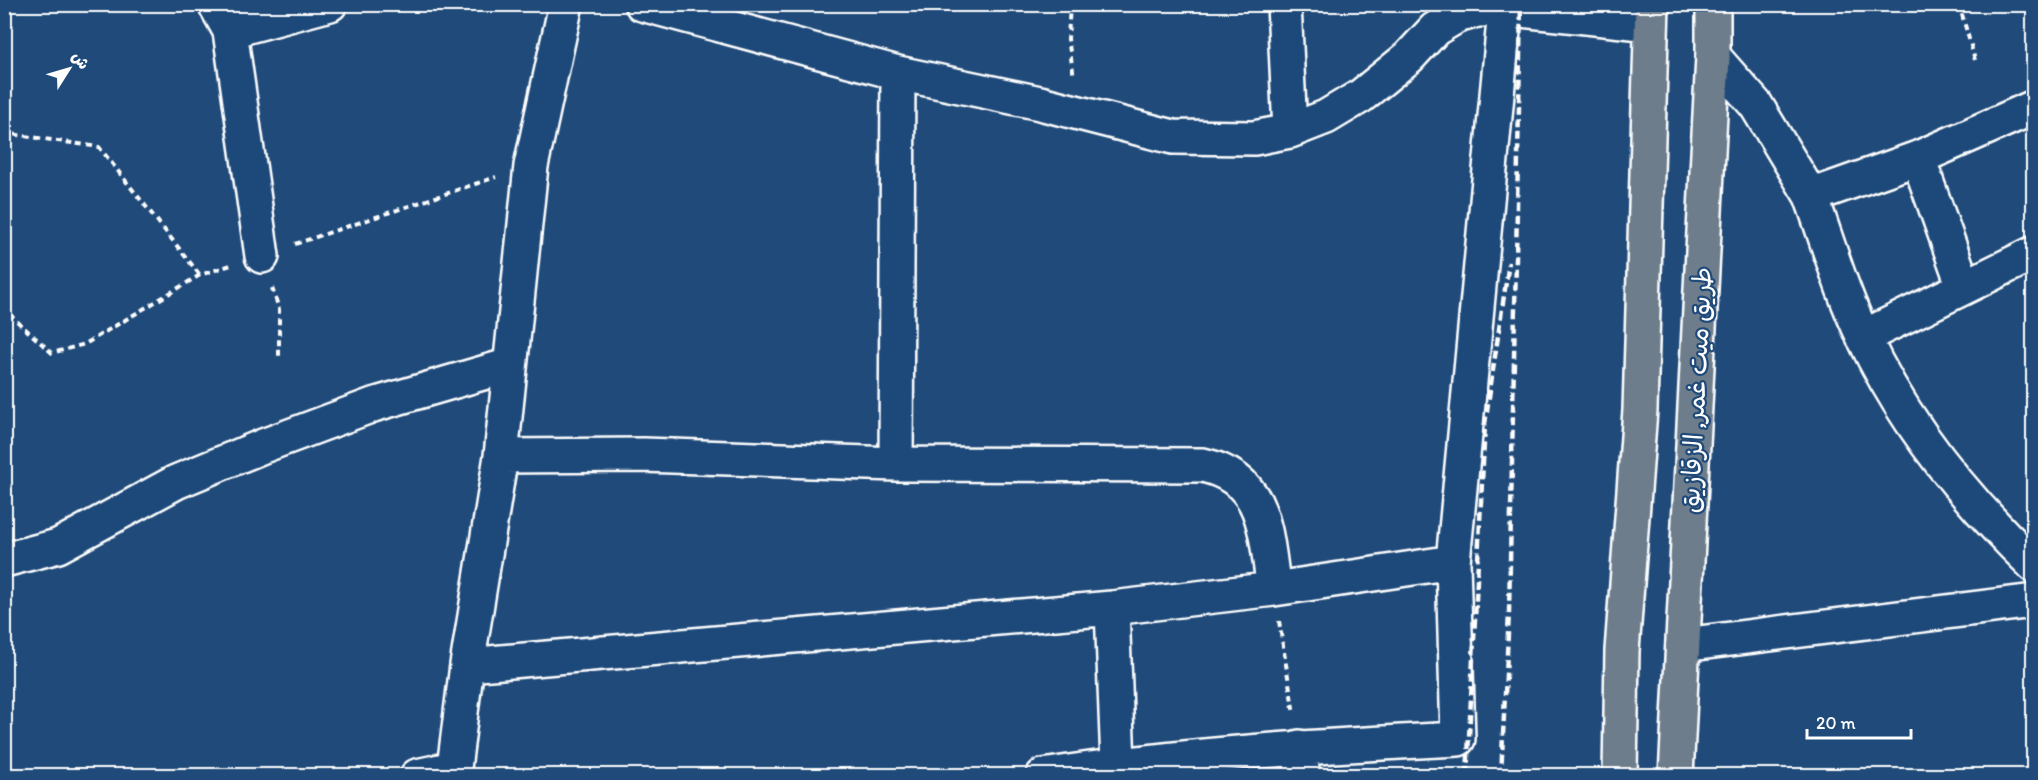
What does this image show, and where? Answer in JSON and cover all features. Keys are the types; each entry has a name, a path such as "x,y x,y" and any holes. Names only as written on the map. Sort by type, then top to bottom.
{"highway":[{"name":"طريق ميت غمر, الزقازيق","path":"1676,776 1713,56 1713,4"},
{"path":"1620,776 1622,651 1640,410 1652,14"}],"street":[{"path":"262,256 223,18 330,4"},
{"path":"417,776 453,772 467,665 501,456 531,166 566,4"},
{"path":"642,4 898,73 1081,113 1173,137 1254,138 1290,131 1326,117 1361,96 1409,57 1434,17 1457,16 1478,10 1652,14"},
{"path":"1284,4 1290,131"},
{"path":"1043,776 1118,764 1301,761 1458,739 1453,562 1505,10"},
{"path":"1713,56 1756,105 1811,196 1863,337 1900,406 1937,461 1985,519 2034,565"},
{"path":"896,464 898,73"},
{"path":"1811,196 1918,158 2034,107"},
{"path":"1918,158 1964,287"},
{"path":"1863,337 2034,253"},
{"path":"4,560 58,546 176,482 263,446 373,405 510,365"},
{"path":"501,456 644,455 896,464 1203,465 1225,470 1245,486 1261,511 1274,589"},
{"path":"467,665 1112,608 1274,589 1453,562"},
{"path":"1683,645 2034,601"},
{"path":"1112,608 1118,764"}],"path":[{"path":"1070,4 1068,39 1081,113"},
{"path":"1959,4 1975,60"},
{"path":"4,133 99,147 200,274 85,344 52,352 8,313 4,305"},
{"path":"279,358 279,309 262,256 427,198 531,166"},
{"path":"1274,589 1301,761"}],"railway":[{"path":"1501,776 1509,613 1521,4"},
{"path":"1467,776 1485,424 1509,262"}]}
